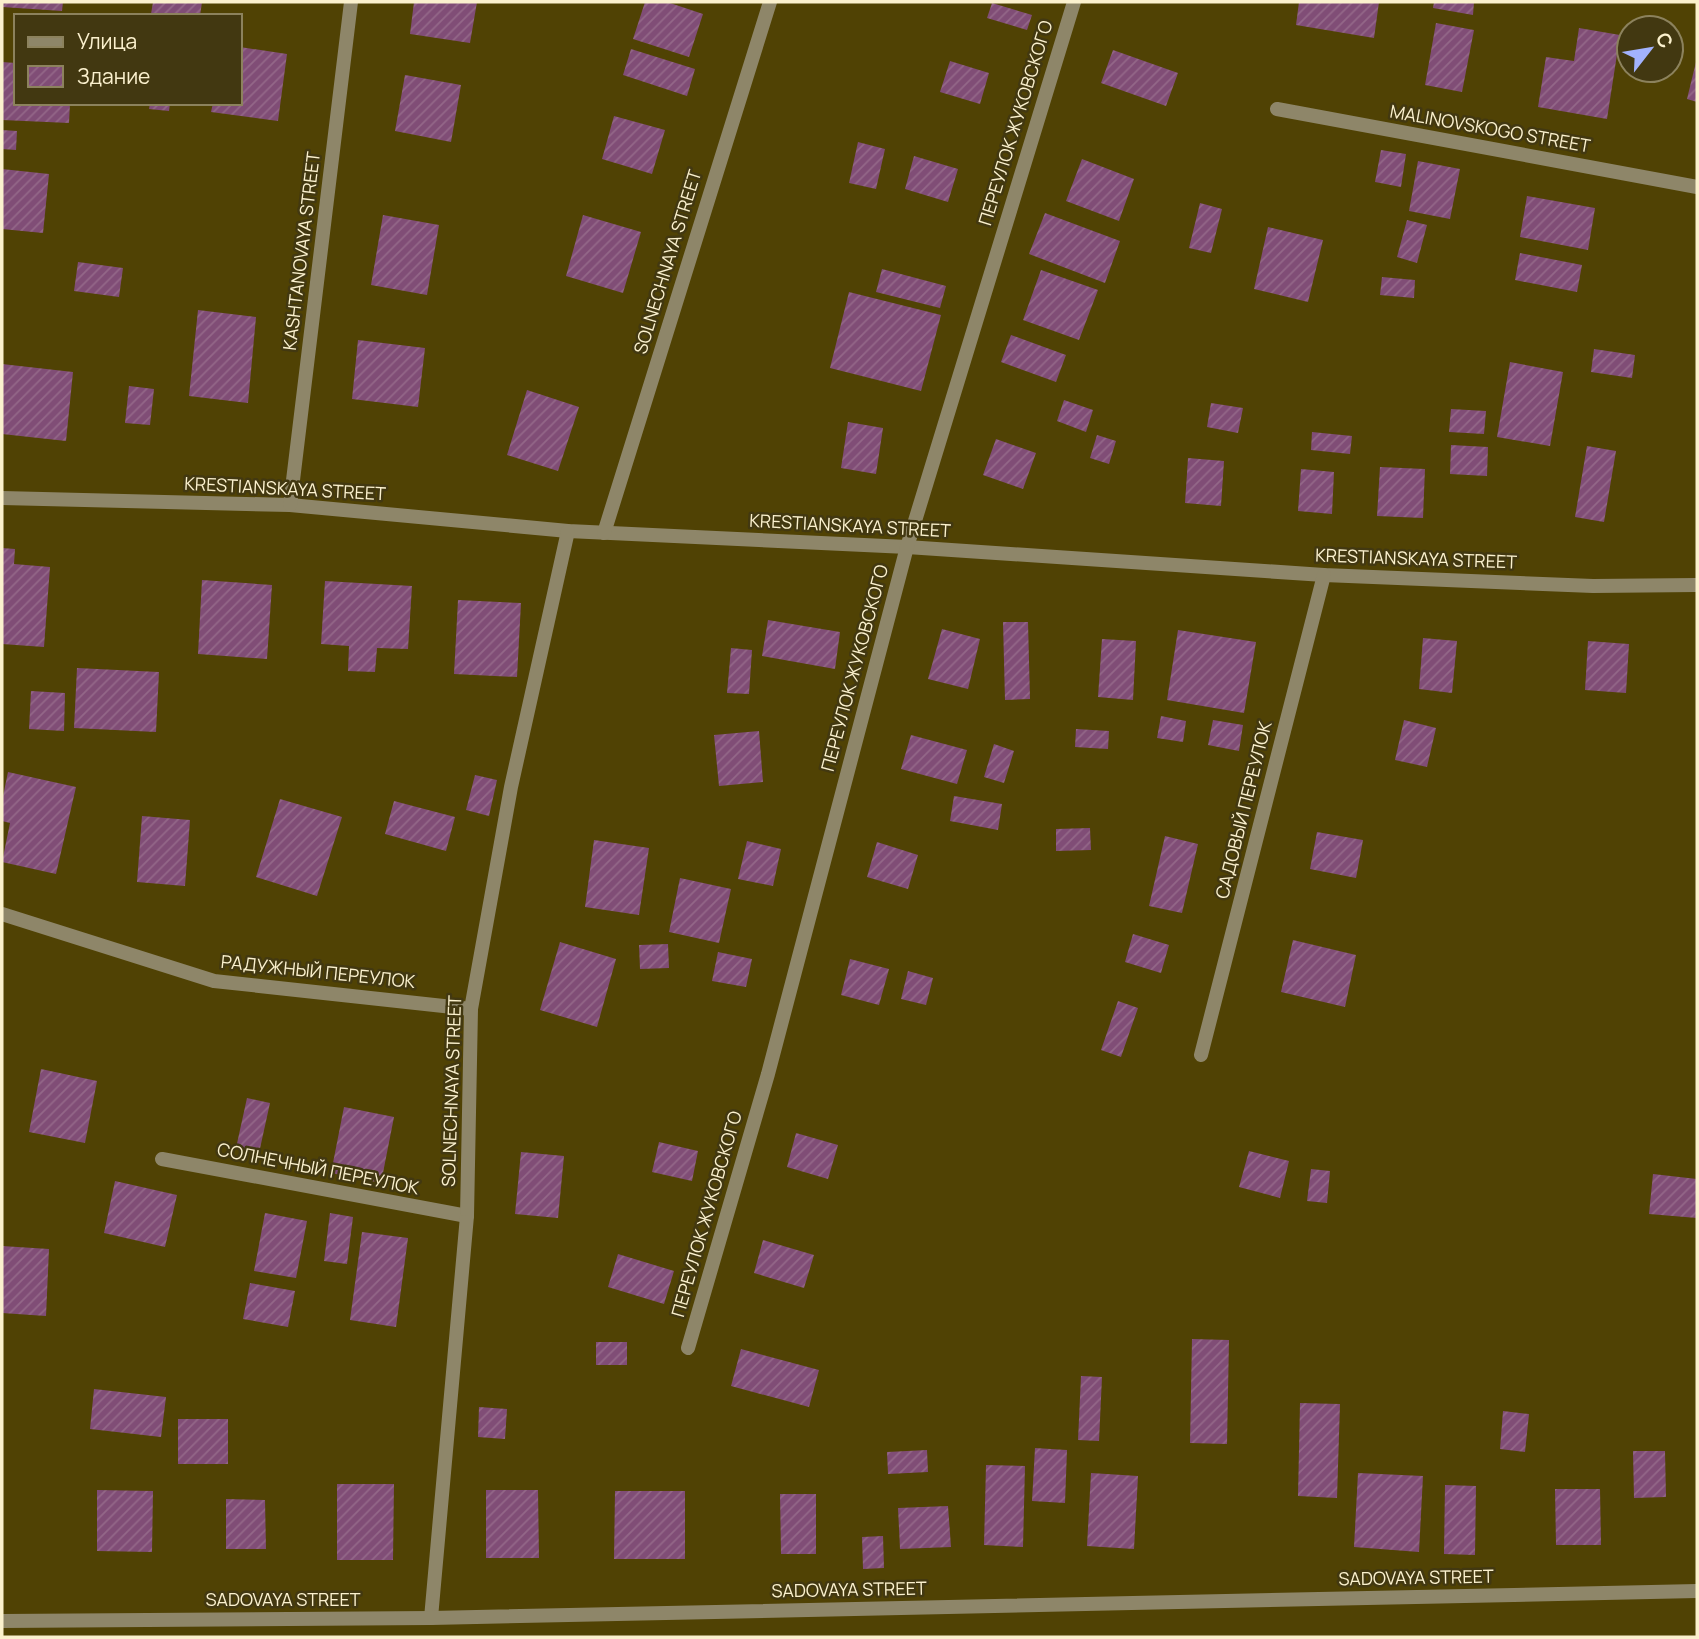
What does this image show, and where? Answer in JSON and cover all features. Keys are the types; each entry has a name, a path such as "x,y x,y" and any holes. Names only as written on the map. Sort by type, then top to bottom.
{"street":[{"name":"KASHTANOVAYA STREET","path":"290,505 351,2"},
{"name":"SOLNECHNAYA STREET","path":"604,533 770,2"},
{"name":"ПЕРЕУЛОК ЖУКОВСКОГО","path":"688,1348 768,1074 907,547 1074,2"},
{"name":"MALINOVSKOGO STREET","path":"1277,109 1697,187"},
{"name":"KRESTIANSKAYA STREET","path":"2,498 290,505 568,531 907,547 1324,575 1593,586 1697,585"},
{"name":"SOLNECHNAYA STREET","path":"431,1618 467,1216 471,1009 511,787 568,531"},
{"name":"САДОВЫЙ ПЕРЕУЛОК","path":"1201,1055 1324,575"},
{"name":"РАДУЖНЫЙ ПЕРЕУЛОК","path":"2,914 214,981 471,1009"},
{"name":"СОЛНЕЧНЫЙ ПЕРЕУЛОК","path":"162,1159 467,1216"},
{"name":"SADOVAYA STREET","path":"2,1621 431,1618 1697,1591"}],"building":[{"path":"2,2 63,2 62,11 2,7"},
{"path":"153,2 202,2 200,14 151,14"},
{"path":"414,2 477,2 470,43 410,34"},
{"path":"645,2 667,2 703,14 689,57 633,39"},
{"path":"1299,2 1379,2 1374,38 1296,25"},
{"path":"1434,2 1474,2 1473,15 1433,8"},
{"path":"992,3 1032,15 1027,30 987,18"},
{"path":"1436,23 1474,30 1462,92 1425,85"},
{"path":"1579,28 1615,34 1615,67 1607,119 1538,107 1546,57 1574,61"},
{"path":"242,47 287,54 278,121 211,112 213,105 242,105"},
{"path":"631,49 695,69 687,96 623,75"},
{"path":"1113,50 1178,73 1166,106 1101,83"},
{"path":"950,61 989,73 980,104 940,92"},
{"path":"2,62 14,63 14,105 70,105 69,123 2,120"},
{"path":"1697,62 1697,102 1687,99"},
{"path":"405,75 461,85 451,142 395,131"},
{"path":"150,105 170,105 169,111 149,109"},
{"path":"614,116 665,130 652,174 602,159"},
{"path":"2,130 17,131 16,150 2,149"},
{"path":"858,142 885,149 876,189 849,183"},
{"path":"1381,150 1406,154 1401,187 1375,182"},
{"path":"914,156 958,169 948,202 905,189"},
{"path":"1082,159 1134,179 1119,221 1066,201"},
{"path":"1418,161 1460,169 1450,219 1409,211"},
{"path":"2,169 49,174 43,233 2,229"},
{"path":"1527,196 1595,208 1588,250 1520,237"},
{"path":"1200,203 1222,209 1211,253 1189,248"},
{"path":"1045,213 1120,241 1105,283 1029,254"},
{"path":"383,215 439,225 427,295 371,285"},
{"path":"583,215 641,232 623,293 566,276"},
{"path":"1407,220 1427,225 1417,263 1397,257"},
{"path":"1268,227 1323,240 1308,302 1254,289"},
{"path":"1520,253 1582,265 1577,292 1515,280"},
{"path":"78,262 123,268 119,297 74,291"},
{"path":"882,269 946,286 940,308 876,292"},
{"path":"1041,270 1098,290 1079,340 1023,320"},
{"path":"1382,277 1415,280 1414,298 1380,295"},
{"path":"849,292 941,315 921,391 830,368"},
{"path":"198,310 256,317 248,403 189,396"},
{"path":"1011,335 1066,355 1056,382 1001,362"},
{"path":"358,340 425,348 418,407 352,399"},
{"path":"1594,349 1635,355 1632,378 1591,372"},
{"path":"1510,362 1563,372 1550,446 1497,437"},
{"path":"2,364 73,372 66,441 2,434"},
{"path":"129,386 154,389 150,425 125,423"},
{"path":"527,390 579,407 558,471 507,455"},
{"path":"1064,400 1093,410 1086,432 1057,421"},
{"path":"1211,403 1243,408 1238,433 1207,427"},
{"path":"1451,409 1486,411 1484,434 1449,432"},
{"path":"848,422 883,428 876,474 841,468"},
{"path":"1312,432 1352,436 1350,454 1311,450"},
{"path":"1097,435 1116,441 1109,464 1090,458"},
{"path":"996,439 1036,453 1023,489 983,475"},
{"path":"1451,445 1488,447 1487,476 1450,474"},
{"path":"1587,446 1616,451 1604,522 1575,517"},
{"path":"1188,458 1224,461 1221,506 1185,503"},
{"path":"1380,467 1425,469 1423,518 1377,516"},
{"path":"1301,469 1334,472 1332,514 1298,511"},
{"path":"2,548 15,549 14,564 50,567 44,647 2,644"},
{"path":"202,580 272,585 267,659 198,654"},
{"path":"325,581 412,586 408,649 377,648 375,672 348,671 349,646 321,644"},
{"path":"458,600 521,603 517,677 454,674"},
{"path":"768,620 840,632 835,669 762,656"},
{"path":"1003,622 1028,622 1030,699 1005,700"},
{"path":"942,629 980,639 968,689 928,679"},
{"path":"1178,630 1256,642 1244,713 1167,700"},
{"path":"1423,638 1457,641 1452,693 1419,689"},
{"path":"1102,639 1136,641 1133,700 1098,697"},
{"path":"1588,641 1629,644 1626,693 1585,690"},
{"path":"731,648 752,650 749,694 727,693"},
{"path":"77,668 159,672 156,732 74,728"},
{"path":"31,691 65,693 64,731 29,729"},
{"path":"1161,716 1186,721 1183,742 1157,738"},
{"path":"1213,720 1243,725 1239,751 1208,745"},
{"path":"1404,720 1436,728 1427,767 1395,760"},
{"path":"1076,729 1109,731 1108,749 1075,747"},
{"path":"759,731 763,782 719,786 714,735"},
{"path":"911,735 967,750 957,784 901,769"},
{"path":"994,744 1014,751 1004,783 984,777"},
{"path":"8,772 76,787 56,874 2,862 10,823 2,821 2,801"},
{"path":"475,775 497,780 489,816 466,810"},
{"path":"954,796 1002,804 998,830 950,821"},
{"path":"280,799 342,817 317,896 256,877"},
{"path":"394,801 455,817 446,851 385,834"},
{"path":"142,816 190,820 185,886 137,882"},
{"path":"1090,828 1091,850 1056,851 1056,829"},
{"path":"1317,832 1363,840 1356,878 1310,869"},
{"path":"1165,836 1198,844 1182,913 1149,906"},
{"path":"594,840 649,848 639,915 585,907"},
{"path":"747,841 781,849 773,886 738,879"},
{"path":"877,842 918,855 908,889 867,877"},
{"path":"680,878 731,889 719,943 669,932"},
{"path":"1133,934 1169,945 1161,973 1125,962"},
{"path":"1293,940 1356,955 1345,1007 1281,992"},
{"path":"560,942 616,959 597,1027 540,1010"},
{"path":"668,944 669,968 640,969 639,945"},
{"path":"718,952 752,959 746,987 712,981"},
{"path":"850,959 889,969 879,1005 841,995"},
{"path":"908,971 933,978 926,1005 901,999"},
{"path":"1118,1001 1138,1008 1121,1057 1101,1050"},
{"path":"41,1069 97,1081 85,1143 29,1132"},
{"path":"247,1098 270,1103 259,1153 236,1148"},
{"path":"344,1107 394,1117 381,1183 331,1173"},
{"path":"796,1133 838,1145 828,1179 787,1167"},
{"path":"659,1142 698,1151 692,1181 652,1172"},
{"path":"1249,1151 1289,1161 1280,1198 1239,1187"},
{"path":"521,1152 564,1156 558,1218 515,1214"},
{"path":"1311,1169 1330,1171 1327,1203 1307,1201"},
{"path":"1653,1174 1697,1179 1697,1218 1649,1214"},
{"path":"115,1181 177,1195 165,1247 104,1233"},
{"path":"265,1213 307,1221 296,1278 254,1271"},
{"path":"330,1213 353,1217 347,1264 324,1261"},
{"path":"362,1232 408,1238 396,1327 350,1320"},
{"path":"763,1240 814,1255 804,1288 754,1273"},
{"path":"2,1246 49,1249 46,1316 2,1313"},
{"path":"618,1254 674,1271 664,1304 608,1287"},
{"path":"250,1283 295,1291 288,1327 243,1319"},
{"path":"1192,1339 1229,1340 1227,1444 1190,1443"},
{"path":"596,1342 627,1342 627,1365 596,1365"},
{"path":"741,1349 819,1370 809,1407 731,1386"},
{"path":"1081,1376 1102,1377 1099,1441 1078,1440"},
{"path":"94,1389 166,1397 161,1437 90,1429"},
{"path":"1300,1403 1340,1404 1337,1498 1298,1496"},
{"path":"479,1407 507,1409 505,1439 478,1437"},
{"path":"1503,1411 1529,1414 1525,1452 1500,1449"},
{"path":"178,1419 228,1419 228,1464 178,1464"},
{"path":"1035,1448 1067,1450 1065,1503 1032,1501"},
{"path":"927,1450 928,1472 888,1474 887,1452"},
{"path":"1633,1451 1665,1451 1666,1497 1634,1498"},
{"path":"986,1465 1025,1466 1023,1547 984,1545"},
{"path":"1091,1473 1138,1476 1134,1549 1087,1546"},
{"path":"1358,1473 1423,1476 1419,1552 1354,1547"},
{"path":"337,1484 394,1484 393,1560 337,1560"},
{"path":"1445,1485 1476,1486 1475,1555 1444,1554"},
{"path":"1555,1489 1600,1489 1601,1545 1556,1545"},
{"path":"97,1490 153,1491 152,1552 97,1551"},
{"path":"486,1490 538,1490 539,1558 486,1558"},
{"path":"615,1491 685,1491 685,1559 614,1559"},
{"path":"780,1494 816,1494 816,1554 781,1554"},
{"path":"226,1499 265,1500 266,1549 226,1549"},
{"path":"948,1506 951,1547 900,1549 898,1508"},
{"path":"883,1536 884,1568 863,1569 862,1537"}]}
